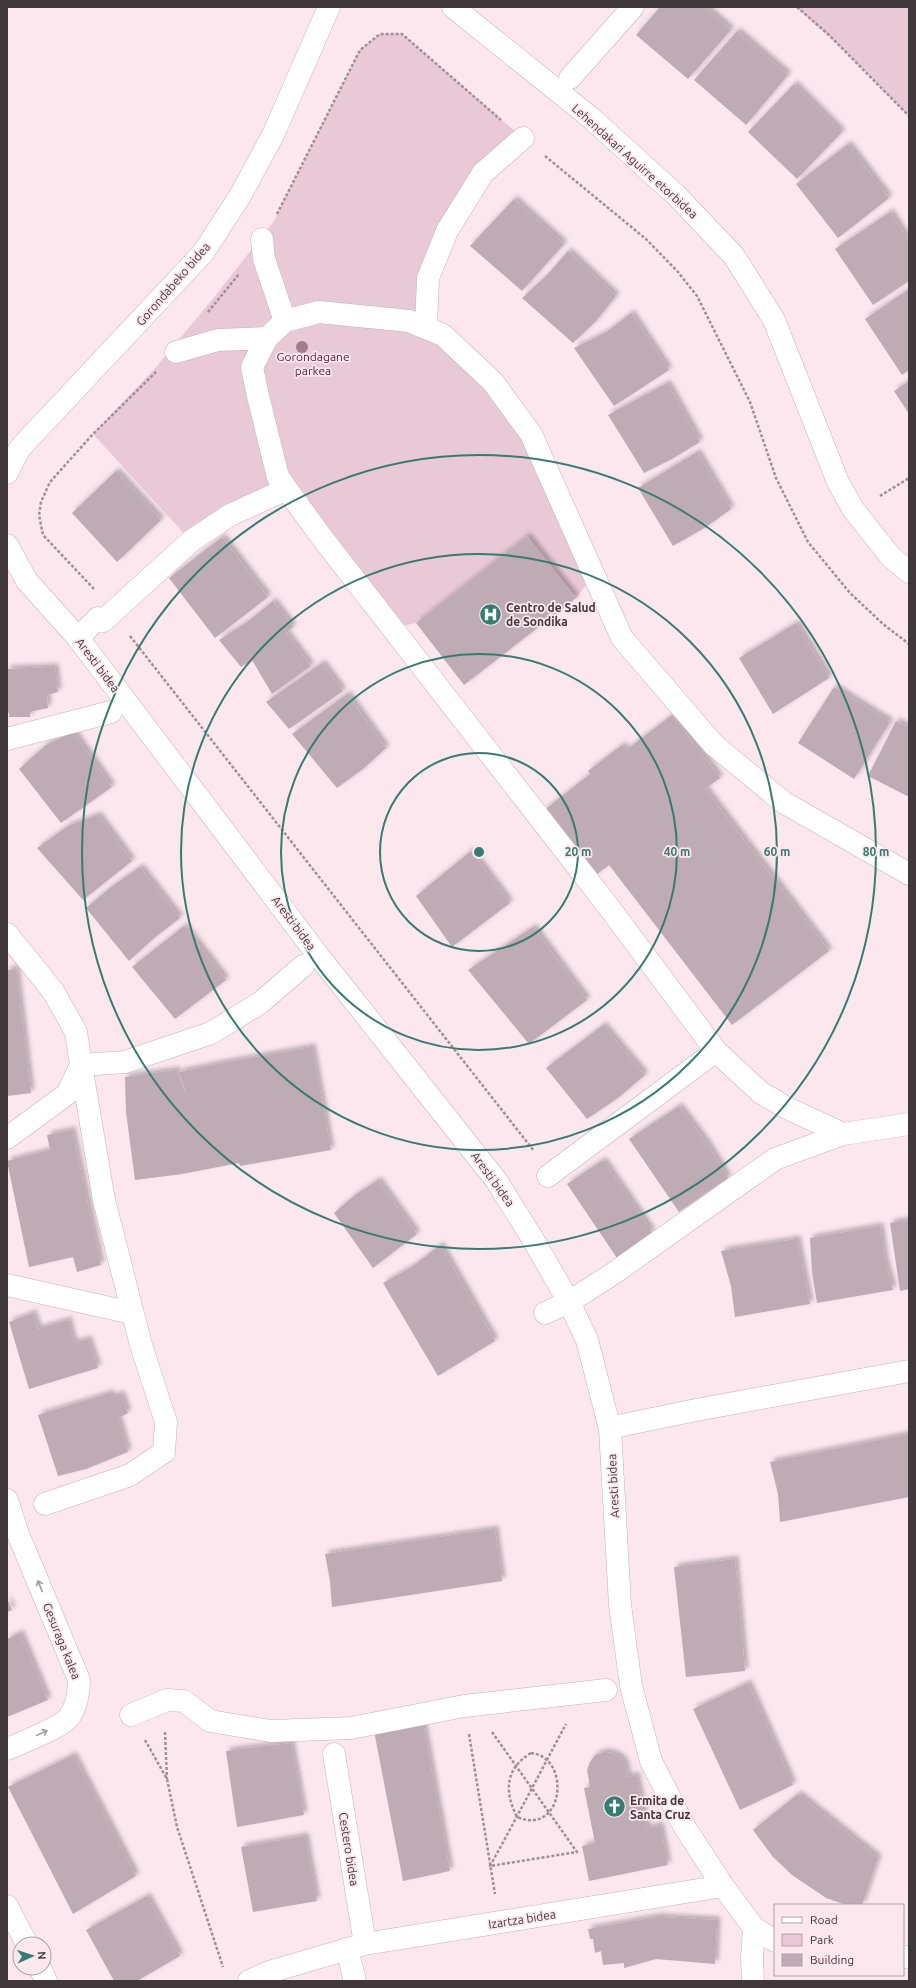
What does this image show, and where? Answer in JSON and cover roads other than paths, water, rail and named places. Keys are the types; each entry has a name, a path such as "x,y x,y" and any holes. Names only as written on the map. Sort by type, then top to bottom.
{"street":[{"name":"Gorondabeko bidea","path":"7,473 14,452 203,253 240,196 273,135 329,7"},
{"name":"Lehendakari Aguirre etorbidea","path":"452,7 591,118 676,195 734,256 774,320 819,435 853,509 890,556 909,572"},
{"path":"570,78 633,7"},
{"path":"426,328 428,278 446,231 483,173 523,138"},
{"path":"262,239 264,259 285,321"},
{"path":"843,1134 787,1108 760,1092 716,1051 608,906 320,535 278,477 252,367 267,338 285,321 319,312 409,322 443,335 493,382 531,434 622,638 714,745 783,802 909,874"},
{"path":"176,352 218,340 267,338"},
{"path":"78,638 98,618 103,621 108,618 191,541 230,515 287,489"},
{"name":"Aresti bidea","path":"7,545 27,581 78,638 317,954 496,1180 528,1230 569,1302 587,1340 610,1429 620,1605 631,1686 651,1761 684,1826 723,1886"},
{"name":"Aresti bidea","path":"7,569 27,581"},
{"path":"7,739 111,712"},
{"path":"7,934 56,998 76,1032 104,1200 132,1313 166,1422 164,1452 130,1475 45,1504"},
{"path":"81,1065 125,1062 212,1033 260,1003 303,966"},
{"path":"548,1176 716,1051"},
{"path":"7,1138 67,1094 81,1065"},
{"path":"545,1313 569,1302 614,1274 775,1159 843,1134 909,1124"},
{"path":"7,1285 132,1313"},
{"path":"610,1429 696,1410 909,1370"},
{"name":"Gesuraga kalea","path":"7,1500 18,1534 79,1680 78,1697 70,1717 56,1726 7,1749"},
{"path":"131,1715 168,1700 184,1701 210,1721 271,1731 350,1728 469,1706 606,1690"},
{"name":"Cestero bidea","path":"334,1754 356,1946 355,1981"},
{"path":"723,1886 754,1928 774,1940"},
{"name":"Izartza bidea","path":"249,1981 269,1972 356,1946 723,1886"},
{"path":"7,1906 23,1936"},
{"path":"754,1928 752,1958 754,1981"}],"place":[{"name":"Centro de Salud de Sondika","path":"491,614"},
{"name":"Ermita de Santa Cruz","path":"615,1807"}],"park label":[{"name":"Gorondagane parkea","path":"313,363"}]}
